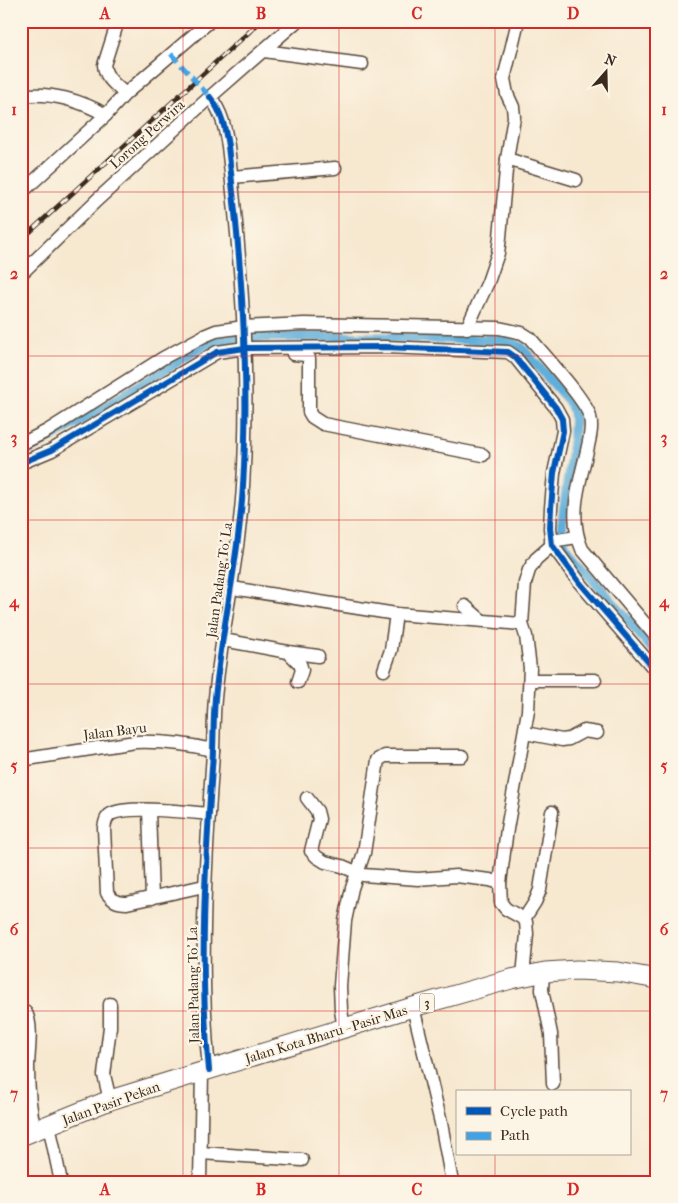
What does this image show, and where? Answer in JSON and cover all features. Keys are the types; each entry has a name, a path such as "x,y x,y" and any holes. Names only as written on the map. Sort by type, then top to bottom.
{"highway":[{"name":"Jalan Kota Bharu - Pasir Mas","path":"206,1071 414,1006 523,976 577,970 618,972 657,979"},
{"name":"Jalan Pasir Pekan","path":"35,1131 110,1100 206,1071"}],"street":[{"path":"118,21 104,70 108,78 126,94"},
{"path":"21,193 106,115 126,94 210,21"},
{"name":"Lorong Perwira","path":"21,274 97,200 297,21"},
{"path":"468,328 498,253 507,159 514,117 513,107 507,94 504,79 518,21"},
{"path":"264,51 362,64"},
{"path":"21,96 39,94 58,97 82,104 106,115"},
{"name":"Jalan Padang To' La","path":"200,1182 206,1071 204,886 215,700 232,588 243,486 244,342 232,177 224,124 218,108 210,97"},
{"path":"507,159 576,180"},
{"path":"232,177 335,168"},
{"path":"21,463 52,450 208,356 244,342 312,324 499,328 522,333 530,338 582,402 590,416 591,432 575,512 575,537 588,558 657,638"},
{"path":"21,444 47,431 126,380 216,331 244,342 306,355 309,358 310,364 309,412 312,417 323,424 483,455"},
{"path":"244,342 500,351 508,352 516,357 562,418 562,431 554,473 551,508 553,542 580,583 657,672"},
{"path":"524,919 506,909 501,903 500,883 507,829 528,711 530,680 527,641 522,624 525,583 529,570 536,559 553,542 575,537"},
{"path":"232,588 396,614 522,624"},
{"path":"465,606 480,620"},
{"path":"384,670 391,650 396,614"},
{"path":"223,640 318,656"},
{"path":"288,652 300,664 302,670 298,682"},
{"path":"530,680 595,680"},
{"path":"525,732 562,740 569,739 584,731 597,733"},
{"name":"Jalan Bayu","path":"21,760 135,742 154,741 213,750"},
{"path":"344,1029 340,986 348,902 364,853 378,760 385,756 462,756"},
{"path":"307,798 317,810 319,819 311,847 314,854 325,862 342,866 358,874 418,879 456,876 500,883"},
{"path":"204,886 152,898 119,903 112,900 107,893 104,828 105,820 117,812 148,810 209,814"},
{"path":"148,810 152,898"},
{"path":"523,976 527,934 524,919 540,890 552,812"},
{"path":"543,973 542,990 551,1034 553,1084"},
{"path":"110,1004 110,1027 104,1075 110,1100"},
{"path":"414,1006 442,1123 452,1182"},
{"path":"21,1010 26,1013 29,1024 29,1093 35,1131 61,1182"},
{"path":"201,1153 302,1160"}],"waterway":[{"path":"21,454 105,407 203,346 214,342 248,337 370,337 498,340 513,343 521,347 568,400 573,409 573,444 562,524 562,536 565,547 657,654"}],"railway":[{"path":"21,240 261,21"}],"marked path":[{"path":"171,54 210,97"}],"cycle path":[{"path":"209,1070 204,995 204,919 214,707 241,513 245,444 245,359 237,231 228,146 220,114 210,97"},
{"path":"21,463 52,450 217,352 245,348 385,347 508,352 515,357 556,408 562,419 563,431 554,473 551,508 550,528 552,545 580,583 657,672"}]}
